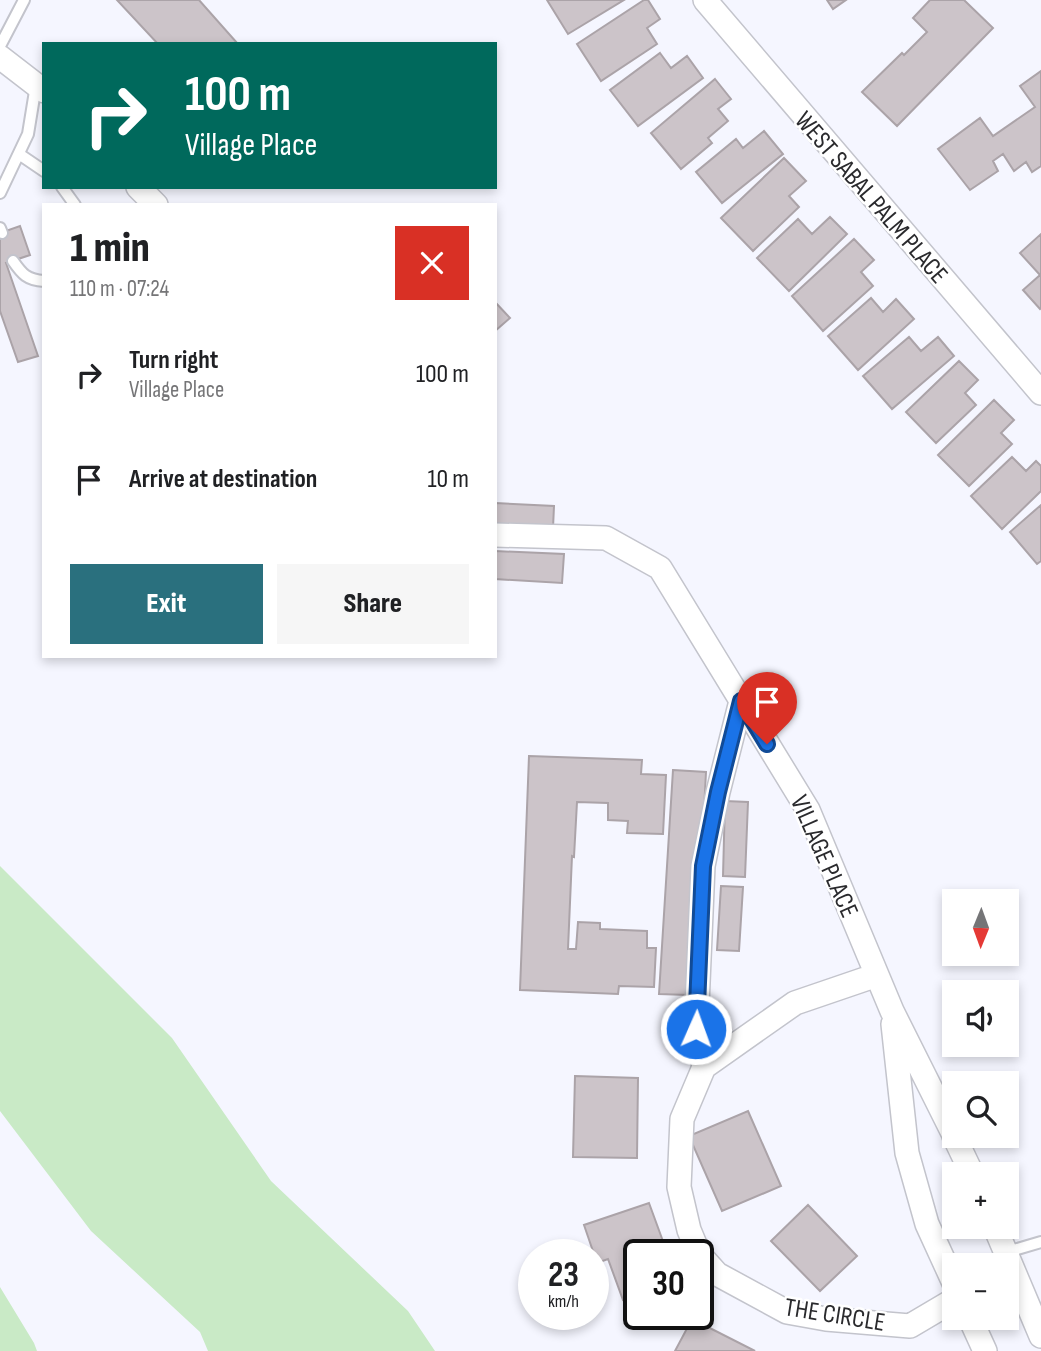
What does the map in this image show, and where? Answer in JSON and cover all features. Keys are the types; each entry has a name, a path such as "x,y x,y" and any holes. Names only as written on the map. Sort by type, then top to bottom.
{"street":[{"name":"WEST SABAL PALM PLACE","path":"705,0 1041,393"},
{"path":"0,57 40,88"},
{"path":"140,189 154,203"},
{"name":"VILLAGE PLACE","path":"497,535 606,538 660,568 808,810 892,1011 942,1112"},
{"path":"741,701 703,866 696,1029 704,1067 795,1003 877,975"},
{"name":"VILLAGE PLACE","path":"892,1011 906,1153 927,1224 942,1257"},
{"name":"THE CIRCLE","path":"704,1067 682,1119 679,1187 689,1230 699,1254 717,1274 787,1312 826,1319 910,1326 942,1307"},
{"path":"1001,1239 1007,1252"},
{"path":"1019,1291 1041,1336"},
{"path":"975,1330 985,1351"}],"lane":[{"path":"0,46 24,0"},
{"path":"0,193 28,134 40,88"},
{"path":"19,155 42,171"},
{"path":"13,261 29,279 42,281"},
{"path":"1007,1252 1041,1242"}],"green space":[{"path":"0,866 172,1038 271,1181 408,1311 435,1351 208,1351 200,1332 91,1231 0,1111"},
{"path":"0,1287 34,1343 37,1351 0,1351"}],"building":[{"path":"117,0 199,0 236,42 156,42"},
{"path":"547,0 624,0 568,34"},
{"path":"644,0 648,0 660,19 647,28 657,44 601,81 577,44"},
{"path":"827,0 846,0 833,9"},
{"path":"930,0 964,0 993,28 897,126 862,92 927,32 913,18"},
{"path":"660,53 671,68 687,56 703,78 638,126 610,90"},
{"path":"1041,71 1041,166 1032,172 1026,162 1014,171 1003,154 993,161 998,171 970,190 938,149 980,118 993,136 1035,107 1020,86"},
{"path":"715,79 731,99 718,109 728,121 708,138 712,143 681,169 651,133"},
{"path":"764,131 783,154 722,203 696,172 736,139 743,148"},
{"path":"784,158 806,181 789,196 799,207 753,251 721,218"},
{"path":"830,217 847,234 789,291 757,258 798,219 812,234"},
{"path":"20,226 30,255 6,263 38,356 18,362 0,311 0,233"},
{"path":"1041,234 1040,309 1023,290 1040,275 1020,253"},
{"path":"854,239 874,260 861,272 873,286 823,331 792,296"},
{"path":"871,298 883,312 896,299 914,319 858,370 828,336"},
{"path":"497,304 510,318 497,329"},
{"path":"909,337 921,351 938,337 954,356 892,409 863,376"},
{"path":"959,361 978,380 965,393 976,405 936,443 906,412"},
{"path":"994,400 1014,420 1001,433 1012,444 969,486 938,455"},
{"path":"1012,457 1026,471 1036,461 1041,466 1041,491 1002,529 971,496"},
{"path":"497,503 554,506 553,528 497,526"},
{"path":"1041,505 1041,561 1037,564 1010,532"},
{"path":"497,551 564,554 562,583 497,579"},
{"path":"529,756 642,760 641,774 666,775 663,834 627,833 628,821 608,820 608,803 577,802 574,857 572,856 568,949 576,949 578,922 600,923 600,929 647,931 647,948 656,948 654,987 619,986 618,994 520,990"},
{"path":"673,770 706,772 700,886 688,995 659,994"},
{"path":"725,801 748,802 745,877 723,876"},
{"path":"721,886 743,887 739,951 717,950"},
{"path":"575,1076 638,1078 637,1158 573,1157"},
{"path":"748,1111 781,1186 722,1211 689,1136"},
{"path":"649,1203 662,1239 623,1239 623,1300 609,1262 609,1239 589,1239 584,1225"},
{"path":"808,1205 857,1256 820,1291 771,1241"},
{"path":"686,1330 714,1330 755,1351 675,1351"}],"route":[{"path":"696,1029 703,866 741,701 767,744"}]}
